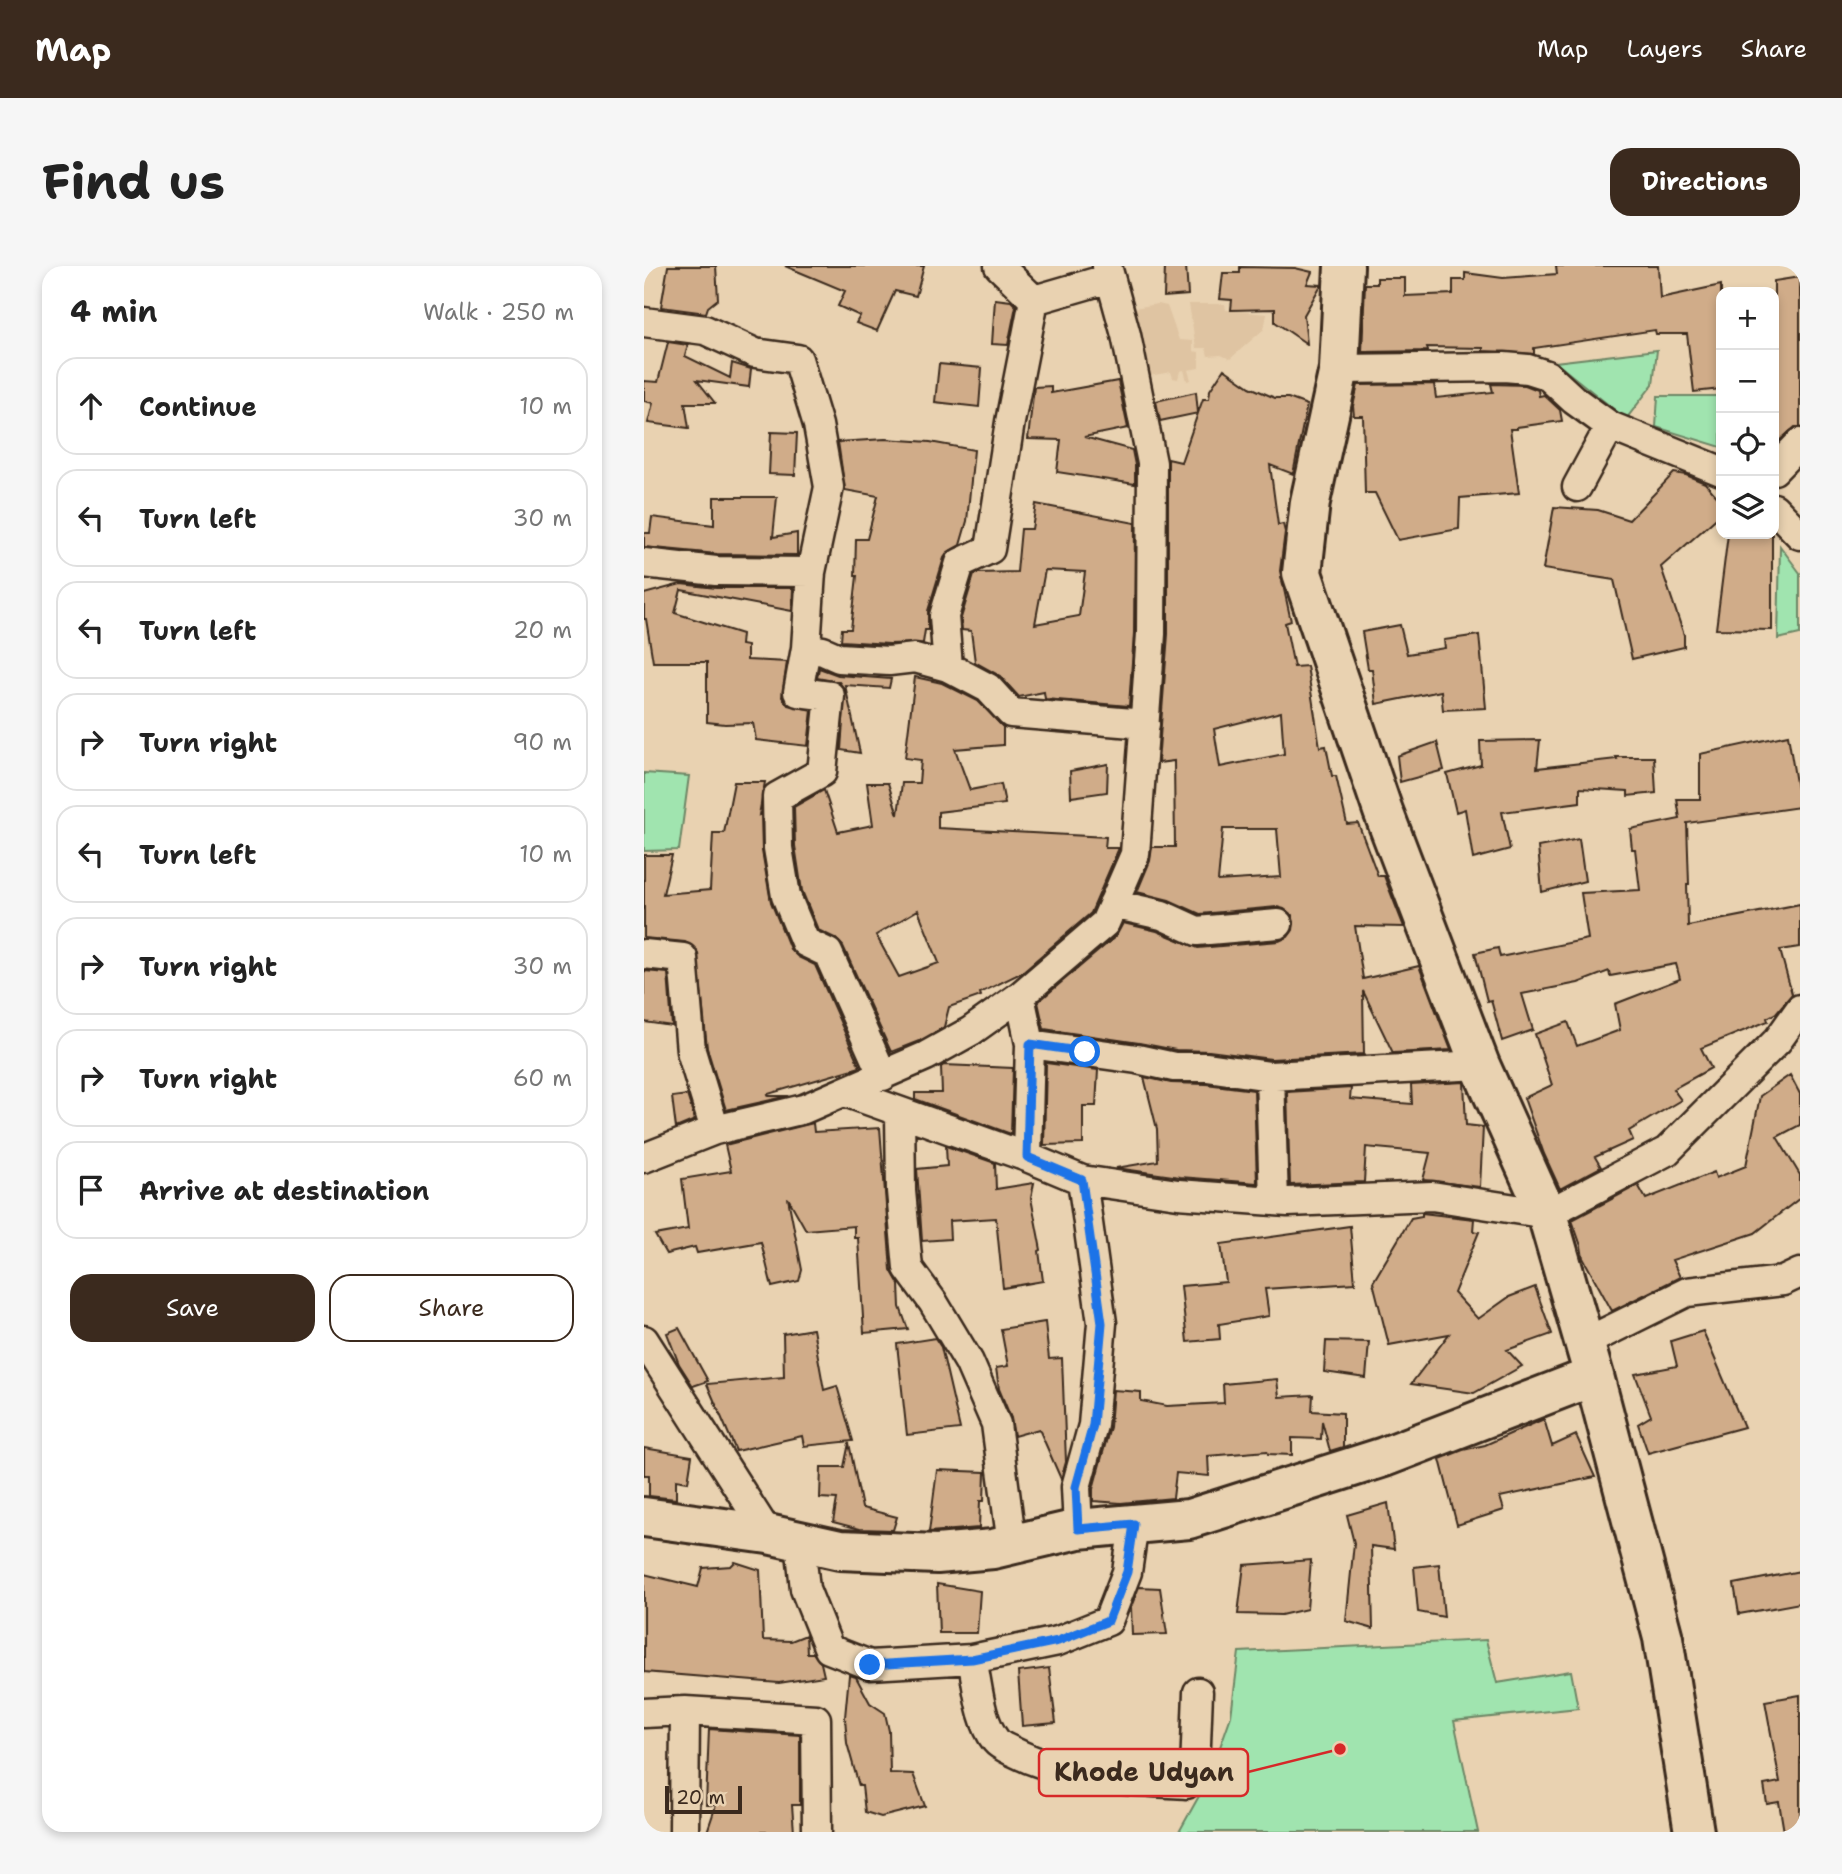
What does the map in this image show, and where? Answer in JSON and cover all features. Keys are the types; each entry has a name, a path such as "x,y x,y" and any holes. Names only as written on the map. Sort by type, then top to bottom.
{"main road":[{"path":"1344,266 1339,369 1310,502 1302,573 1383,811 1480,1065 1547,1214 1589,1360 1662,1638 1694,1832"},
{"path":"644,1517 784,1538 840,1550 937,1554 993,1549 1078,1529 1189,1519 1384,1457 1589,1360"}],"street":[{"path":"999,266 1034,300"},
{"path":"644,1158 715,1130 804,1109 926,1056 971,1031 1020,996 1105,923 1135,854 1151,635 1152,463 1126,335 1109,272 1034,300"},
{"path":"948,667 944,616 960,563 990,549 1010,422 1034,300"},
{"path":"644,322 705,330 755,354 798,359 818,425 829,487 811,572 806,648 798,692 830,696 821,772 777,797 778,848 786,896 805,942 828,953 883,1076"},
{"path":"1339,369 1528,369 1547,375 1574,400 1610,426 1716,469"},
{"path":"1577,487 1610,426"},
{"path":"1779,465 1800,443"},
{"path":"1779,513 1800,535"},
{"path":"644,563 716,571 811,572"},
{"path":"806,648 839,658 889,661 915,658 948,667 988,688 1012,713 1146,724"},
{"path":"1113,904 1162,915 1197,931 1278,924"},
{"path":"644,954 683,958 691,1051 715,1130"},
{"path":"1020,996 1030,1044 1027,1157"},
{"path":"845,1092 1027,1157 1082,1180 1178,1194 1274,1201 1432,1196 1547,1214 1667,1151 1778,1040 1800,1009"},
{"path":"1030,1044 1174,1067 1208,1066 1270,1076 1480,1065"},
{"path":"1270,1076 1274,1201"},
{"path":"900,1113 901,1191 908,1268 933,1301 969,1362 996,1424 1012,1545"},
{"path":"1078,1529 1076,1487 1093,1425 1102,1323 1082,1180"},
{"path":"1589,1360 1688,1292 1783,1281 1800,1273"},
{"path":"649,1358 784,1538 829,1649 870,1665 972,1659 1058,1641 1108,1621 1127,1572 1134,1524"},
{"path":"972,1659 984,1719 997,1743 1020,1755 1068,1772 1186,1784 1195,1770 1198,1692"},
{"path":"644,1713 685,1711 816,1719 817,1832"},
{"path":"684,1832 685,1711"}],"shaded area":[{"path":"1158,304 1167,306 1179,340 1193,341 1193,351 1199,352 1199,368 1188,370 1191,380 1187,381 1184,370 1180,371 1178,379 1173,378 1171,372 1149,376 1148,371 1144,373 1141,339 1134,308"},
{"path":"1189,304 1225,304 1226,310 1267,314 1264,329 1230,359 1221,355 1208,356 1206,348 1196,348"}],"green space":[{"path":"1657,350 1653,384 1626,419 1555,362"},
{"path":"1658,396 1716,396 1716,445 1656,427"},
{"path":"1780,546 1800,573 1800,634 1778,639"},
{"path":"644,773 689,776 679,850 644,851"},
{"path":"1486,1640 1497,1683 1571,1671 1578,1708 1454,1721 1478,1832 1179,1832 1209,1778 1231,1716 1239,1652"}],"building":[{"path":"668,266 716,266 718,299 708,307 706,313 661,307"},
{"path":"785,266 924,266 916,296 895,291 877,331 856,323 860,316 838,306 845,291"},
{"path":"1165,266 1186,266 1188,295 1164,297"},
{"path":"1556,266 1658,266 1660,298 1721,285 1716,287 1716,390 1694,392 1687,334 1656,334 1655,330 1534,348 1534,354 1483,351 1483,348 1427,347 1428,351 1362,352 1365,284 1377,284 1377,278 1405,278 1405,296 1453,294 1453,280 1465,280 1465,273 1503,278 1557,274"},
{"path":"1240,267 1295,268 1312,272 1307,284 1321,285 1304,315 1307,344 1275,322 1275,309 1231,310 1232,300 1220,299 1223,273 1240,273"},
{"path":"1800,277 1800,427 1795,427 1779,441 1779,287 1774,287 1774,281"},
{"path":"995,299 1011,301 1016,306 1008,345 992,344"},
{"path":"668,342 688,345 685,356 730,378 732,363 751,369 749,387 697,380 715,403 685,403 689,428 648,423 653,403 644,401 644,381 658,382"},
{"path":"939,364 982,368 979,407 935,402"},
{"path":"1224,369 1250,387 1275,398 1288,398 1307,405 1293,474 1270,465 1278,525 1283,524 1285,532 1280,571 1291,621 1285,623 1294,667 1307,666 1320,747 1326,746 1347,824 1358,823 1378,876 1384,876 1404,927 1355,926 1363,979 1419,966 1451,1050 1393,1053 1363,991 1364,1054 1271,1059 1209,1051 1176,1050 1044,1029 1038,1002 1116,936 1123,923 1157,931 1198,948 1279,941 1288,937 1293,930 1292,915 1277,907 1200,914 1169,900 1137,892 1150,861 1152,847 1175,847 1174,761 1158,763 1168,634 1168,459 1181,462 1203,399 1209,399 1210,390","holes":["1281,712 1284,754 1220,767 1214,729","1223,829 1277,829 1281,877 1218,881"]},
{"path":"1118,381 1128,428 1084,437 1132,450 1135,484 1057,472 1061,440 1028,439 1034,387 1051,386 1051,393"},
{"path":"1434,384 1436,398 1493,392 1491,384 1525,385 1538,390 1539,396 1544,395 1560,410 1562,421 1510,429 1519,493 1460,498 1459,529 1398,540 1375,493 1365,493 1363,416 1354,416 1353,406 1358,385"},
{"path":"1196,392 1198,413 1160,421 1156,401"},
{"path":"771,432 797,433 795,475 769,474"},
{"path":"885,439 930,442 974,450 967,521 960,545 948,552 944,558 928,611 928,630 925,630 923,643 841,641 842,629 851,629 857,576 856,539 867,539 878,496 845,490 838,442"},
{"path":"1674,473 1705,483 1716,495 1716,518 1661,567 1684,635 1684,647 1632,659 1614,580 1543,569 1554,507 1598,510 1629,520"},
{"path":"714,497 777,497 773,537 797,533 797,555 717,554 644,547 644,533 650,533 652,517 714,525"},
{"path":"1036,504 1135,523 1134,633 1129,706 1045,699 1044,692 1019,697 1000,676 975,662 971,631 962,630 961,618 974,575 1017,572 1021,529 1032,529","holes":["1045,570 1085,572 1079,616 1035,624"]},
{"path":"1727,539 1772,539 1772,630 1716,629"},
{"path":"681,584 716,588 793,588 792,611 681,590 675,613 742,634 741,645 747,646 747,660 787,662 782,697 788,705 812,710 808,746 756,740 753,723 707,722 707,662 653,662 644,619 644,594"},
{"path":"1400,625 1407,654 1445,648 1444,640 1479,635 1486,708 1443,710 1441,691 1376,704 1372,669 1368,669 1362,632"},
{"path":"819,668 838,675 891,679 889,688 845,685 860,753 841,750 845,690 839,682 817,678"},
{"path":"915,677 942,683 978,701 1003,727 1003,745 955,749 970,790 1001,784 1005,804 938,812 938,828 1106,837 1105,848 1119,848 1091,913 1021,973 980,993 981,996 949,1007 944,1027 891,1052 843,946 835,938 818,930 802,891 795,846 794,807 824,790 838,832 873,825 867,783 888,783 898,815 902,783 919,783 921,760 905,758","holes":["918,910 939,963 899,977 876,935"]},
{"path":"1788,735 1800,807 1687,823 1687,884 1688,926 1800,904 1800,947 1780,950 1792,994 1776,1013 1767,1018 1768,1021 1701,1048 1711,1068 1673,1089 1681,1100 1629,1131 1633,1140 1595,1157 1601,1167 1560,1189 1524,1098 1552,1085 1535,1034 1568,1022 1577,1046 1620,1030 1615,1004 1680,979 1676,964 1610,976 1609,971 1578,983 1522,994 1533,1030 1502,1041 1491,1000 1487,1001 1475,953 1498,948 1500,957 1588,939 1581,893 1640,890 1630,829 1680,819 1677,799 1700,799 1700,754"},
{"path":"1540,740 1537,768 1617,759 1616,757 1654,757 1656,793 1628,796 1628,791 1580,788 1580,802 1502,812 1510,849 1473,859 1465,809 1456,812 1447,774 1481,765 1480,741"},
{"path":"1437,742 1444,770 1400,782 1397,756"},
{"path":"1108,764 1107,792 1071,797 1070,771"},
{"path":"734,782 765,782 759,815 761,814 762,851 771,902 790,949 798,957 815,965 860,1067 768,1094 789,1096 726,1110 707,1048 697,950 685,942 644,938 644,855 672,855 663,894 710,890 713,833 724,833"},
{"path":"1579,839 1585,881 1542,892 1538,847"},
{"path":"644,971 668,973 672,1026 644,1022"},
{"path":"1046,1063 1098,1070 1096,1106 1083,1106 1083,1144 1044,1145"},
{"path":"941,1067 1013,1068 1011,1134 915,1099 915,1093 942,1093"},
{"path":"1790,1075 1800,1094 1800,1125 1777,1137 1800,1175 1800,1198 1755,1233 1672,1260 1680,1277 1612,1311 1583,1258 1572,1220 1638,1185 1646,1199 1714,1172 1716,1178 1746,1166 1760,1096"},
{"path":"1144,1077 1171,1083 1254,1090 1257,1183 1180,1177 1116,1168 1158,1161 1157,1129"},
{"path":"1464,1082 1466,1125 1483,1127 1480,1187 1423,1180 1430,1153 1366,1147 1364,1182 1290,1185 1287,1092 1351,1088 1350,1099 1412,1104 1411,1085"},
{"path":"687,1095 695,1120 676,1128 672,1097"},
{"path":"813,1123 814,1132 880,1128 891,1270 899,1284 900,1307 908,1329 864,1333 858,1238 854,1238 854,1226 806,1230 788,1198 802,1270 799,1281 772,1287 761,1242 697,1253 695,1247 666,1254 655,1235 688,1229 682,1179 731,1171 725,1145"},
{"path":"946,1146 995,1163 996,1189 1034,1183 1031,1198 1041,1250 1043,1281 1003,1288 996,1218 949,1221 950,1239 922,1241 917,1169 947,1166"},
{"path":"1422,1213 1474,1219 1473,1231 1479,1232 1454,1293 1478,1319 1509,1297 1535,1287 1552,1334 1507,1350 1522,1366 1474,1393 1411,1384 1449,1334 1389,1345 1373,1282 1411,1218 1422,1216"},
{"path":"1350,1226 1355,1283 1265,1289 1269,1316 1219,1324 1220,1339 1187,1342 1181,1286 1226,1282 1221,1244"},
{"path":"1045,1322 1049,1359 1062,1358 1066,1462 1061,1479 1039,1429 1014,1436 1011,1418 999,1389 996,1368 1008,1366 1001,1329"},
{"path":"679,1328 708,1381 693,1386 679,1364 667,1333"},
{"path":"813,1329 824,1390 837,1386 853,1441 804,1446 802,1436 736,1451 707,1384 784,1377 783,1334"},
{"path":"1703,1331 1744,1427 1648,1453 1638,1424 1651,1416 1635,1374 1677,1366 1671,1341"},
{"path":"935,1338 941,1347 960,1429 907,1435 897,1344"},
{"path":"1326,1341 1369,1342 1366,1378 1324,1372"},
{"path":"1277,1379 1279,1397 1313,1395 1312,1411 1343,1413 1343,1447 1330,1451 1322,1421 1321,1439 1292,1438 1292,1455 1268,1454 1267,1451 1208,1456 1209,1476 1176,1473 1173,1498 1121,1503 1093,1501 1093,1489 1110,1427 1113,1390 1141,1392 1141,1401 1167,1406 1224,1403 1223,1384"},
{"path":"1544,1419 1552,1446 1576,1435 1595,1477 1500,1497 1504,1510 1457,1525 1440,1459 1485,1445"},
{"path":"849,1443 862,1508 897,1517 893,1530 860,1529 833,1522 837,1499 820,1498 821,1467 844,1467"},
{"path":"644,1448 692,1456 688,1482 676,1480 676,1499 649,1496 649,1475 644,1475"},
{"path":"937,1470 985,1472 979,1528 929,1532"},
{"path":"1388,1503 1394,1549 1371,1546 1373,1629 1346,1621 1354,1543 1347,1515"},
{"path":"1311,1560 1307,1609 1281,1615 1238,1614 1244,1565"},
{"path":"735,1562 760,1570 763,1640 791,1641 806,1635 807,1653 813,1653 821,1663 824,1676 779,1683 644,1672 644,1574 698,1587 703,1568 731,1566"},
{"path":"1439,1564 1444,1617 1418,1612 1414,1567"},
{"path":"1800,1571 1800,1603 1739,1614 1734,1584"},
{"path":"937,1584 980,1591 977,1633 939,1633"},
{"path":"1139,1587 1160,1588 1167,1634 1132,1635 1131,1607"},
{"path":"1049,1668 1056,1723 1022,1726 1018,1672"},
{"path":"849,1675 856,1677 870,1703 885,1713 889,1731 890,1773 913,1774 925,1806 881,1817 865,1812 862,1786 859,1786 847,1743 845,1717"},
{"path":"1800,1695 1800,1832 1784,1832 1779,1802 1767,1804 1764,1785 1780,1782 1765,1701"},
{"path":"709,1729 800,1735 800,1805 792,1805 794,1832 707,1832 716,1805 706,1805"}],"place":[{"name":"Khode Udyan","path":"1340,1749"}],"route":[{"path":"870,1665 972,1659 1058,1641 1108,1621 1127,1572 1134,1524 1078,1529 1076,1487 1093,1425 1102,1323 1082,1180 1027,1157 1030,1044 1085,1052"}]}
